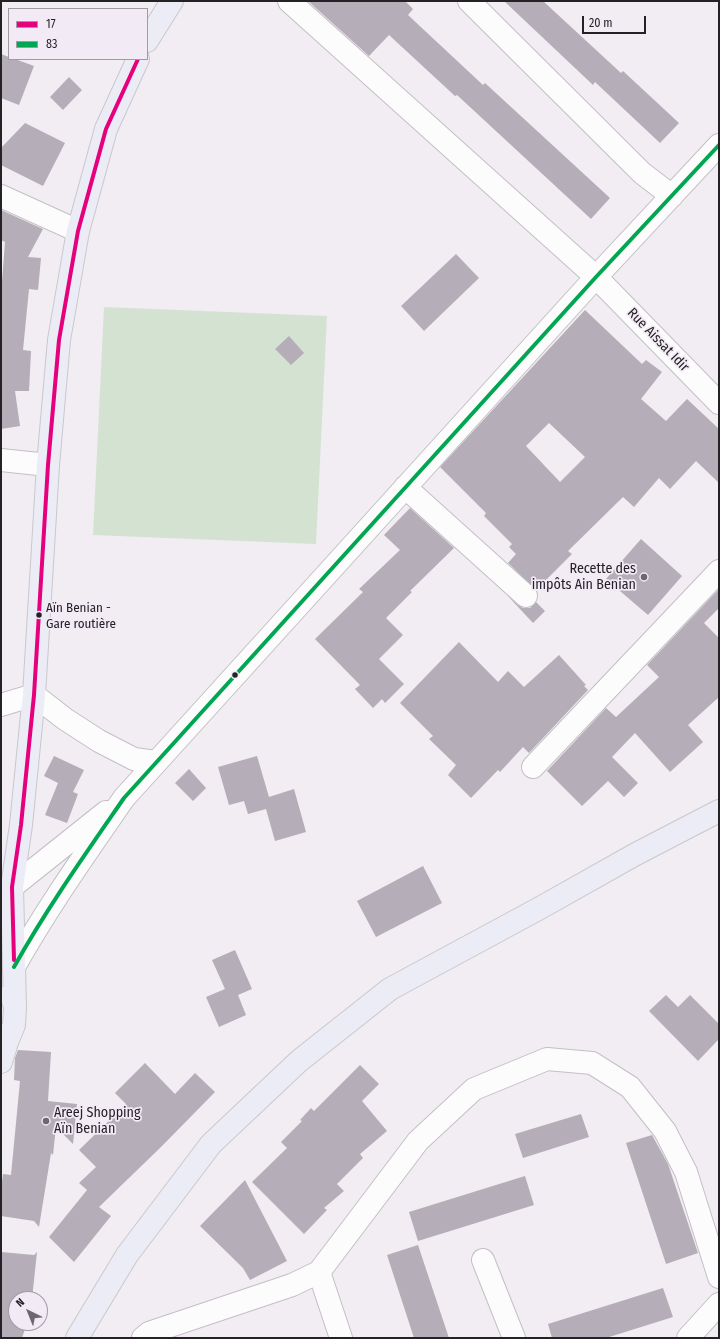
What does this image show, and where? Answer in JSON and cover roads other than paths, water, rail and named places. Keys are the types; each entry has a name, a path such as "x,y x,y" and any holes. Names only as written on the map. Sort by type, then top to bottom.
{"main road":[{"path":"148,39 172,1"},
{"path":"3,1051 14,1025 15,1007 7,974 6,895 21,825 34,695 48,466 59,340 78,231 106,129 138,60"},
{"path":"686,827 719,798"},
{"path":"77,1338 127,1255 211,1144 299,1061 390,989 686,827 719,811"}],"street":[{"name":"Rue Aissat Idir","path":"289,1 596,277 719,403"},
{"path":"469,1 642,173 672,196"},
{"path":"7,974 34,930 124,798 596,277 719,145"},
{"path":"1,196 78,231"},
{"path":"1,460 48,466"},
{"path":"405,487 526,596"},
{"path":"533,767 719,571"},
{"path":"1,705 34,695 64,719 99,741 134,759 156,762"},
{"path":"6,895 124,798"},
{"path":"143,1338 149,1333 292,1285 319,1272 418,1141 474,1089 547,1059 592,1063 630,1087 665,1132 686,1172 719,1277"},
{"path":"483,1260 514,1338"},
{"path":"319,1272 341,1338"},
{"path":"688,1338 719,1304"}],"place":[{"name":"Recette des impôts Ain Benian","path":"644,577"},
{"name":"Aïn Benian - Gare routière","path":"39,615"},
{"name":"Areej Shopping Aïn Benian","path":"46,1121"}]}
